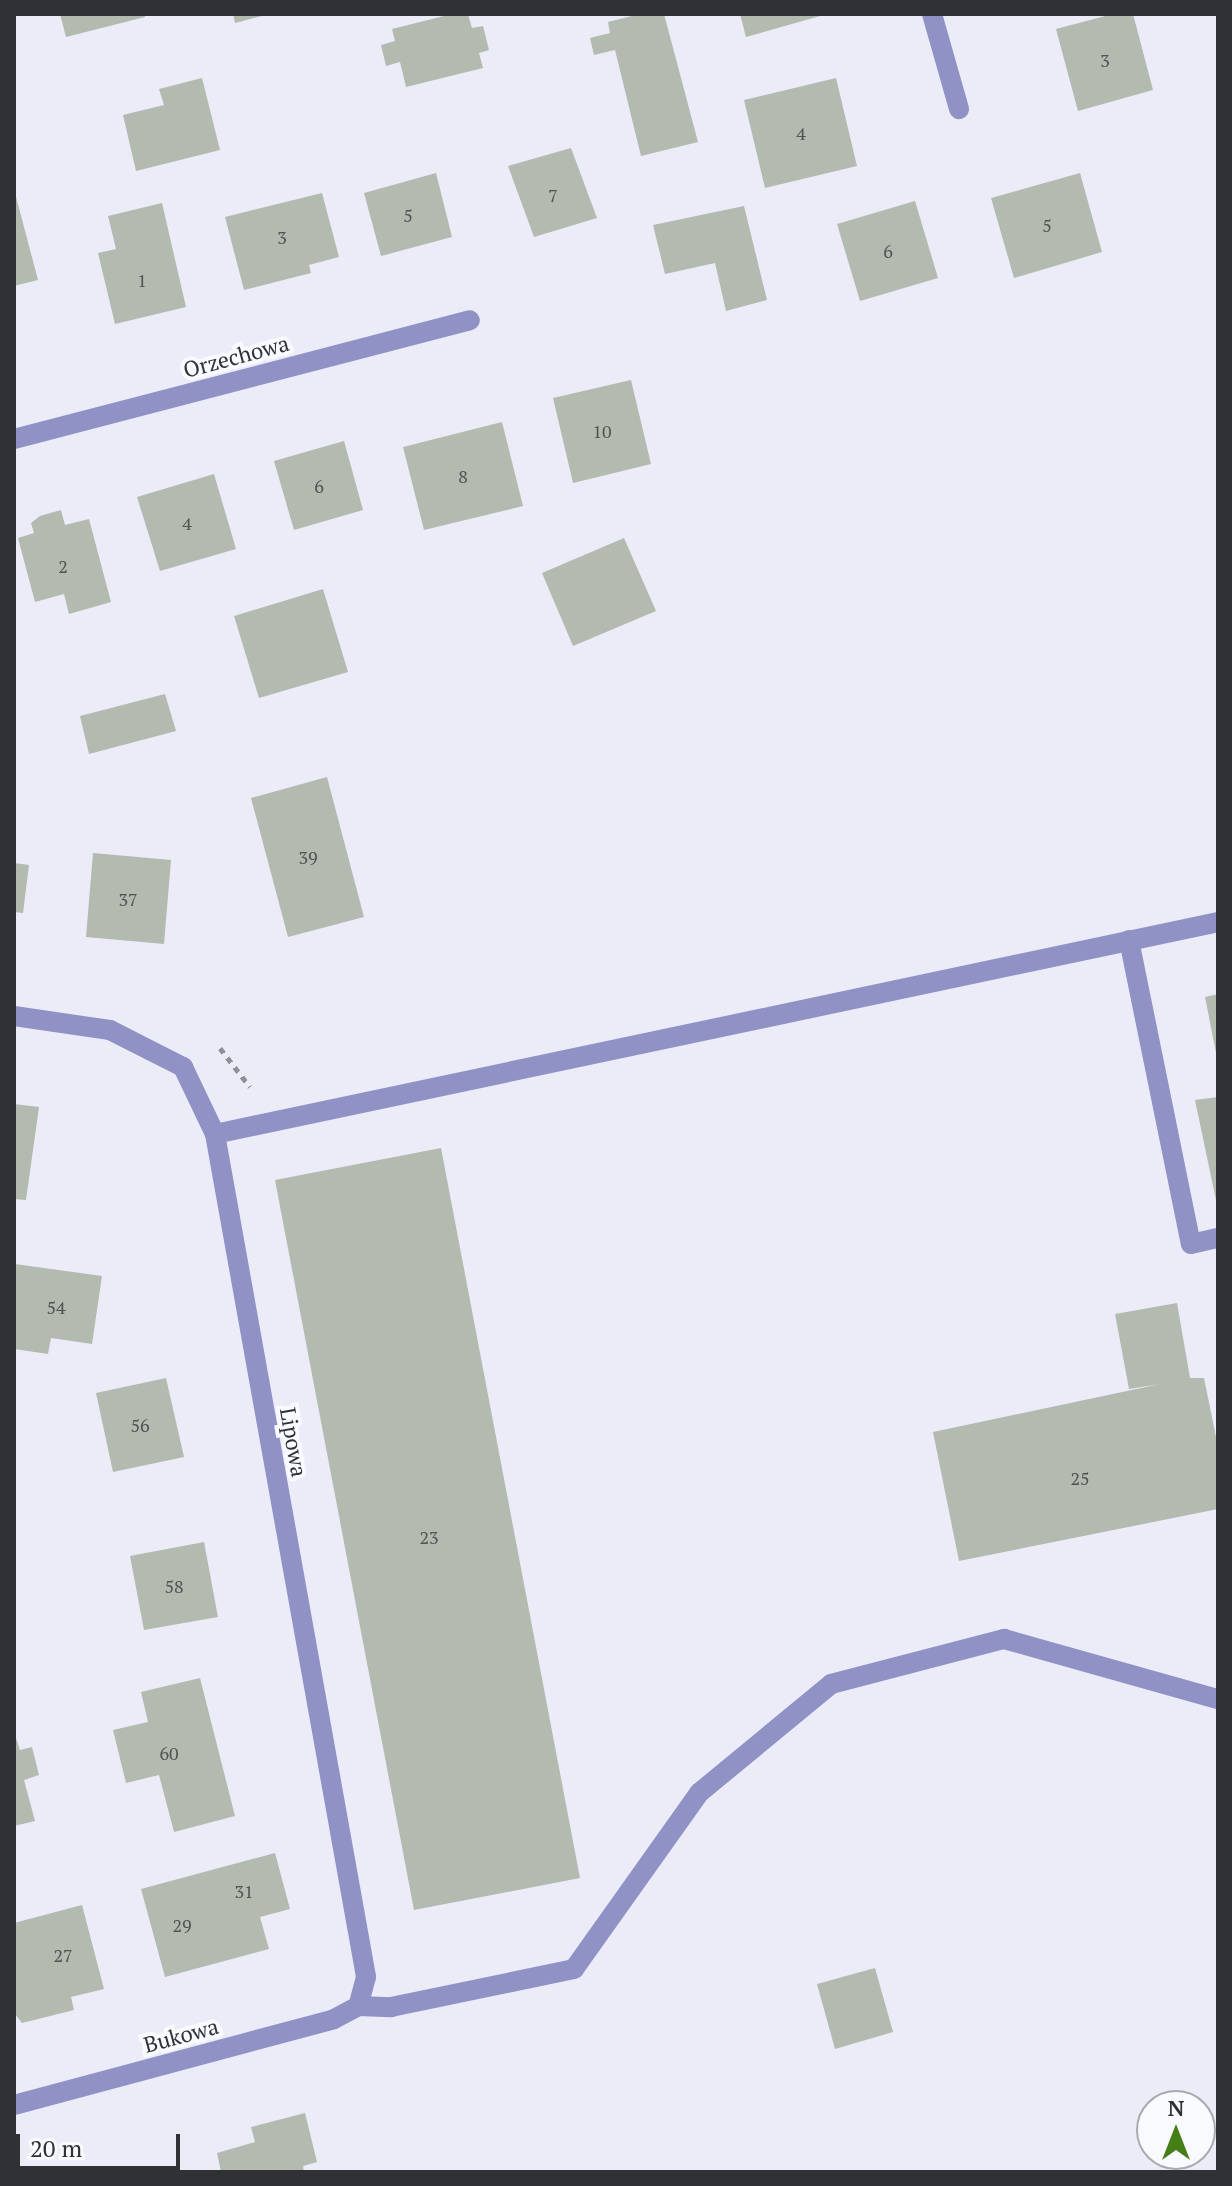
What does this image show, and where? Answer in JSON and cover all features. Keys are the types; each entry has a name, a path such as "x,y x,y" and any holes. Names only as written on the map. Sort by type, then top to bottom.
{"street":[{"path":"932,14 959,109"},
{"name":"Orzechowa","path":"14,439 470,320"},
{"path":"215,1134 1218,922"},
{"path":"1129,940 1191,1244 1218,1238"},
{"name":"Lipowa","path":"14,1016 110,1030 183,1067 215,1134 366,1977 358,2006"},
{"name":"Bukowa","path":"14,2105 358,2006 391,2007 574,1969 699,1793 831,1684 1004,1639 1218,1699"}],"building":[{"path":"60,14 144,14 145,17 66,37"},
{"path":"233,14 266,14 266,15 235,23"},
{"path":"452,14 468,14 472,28 483,26 489,50 479,53 483,68 406,87 400,62 386,66 381,45 395,41 392,29"},
{"path":"640,14 664,14 698,142 641,156 615,50 594,55 590,38 610,33 608,22"},
{"path":"740,14 819,14 820,16 746,37"},
{"path":"1113,14 1133,14 1153,90 1078,111 1056,29"},
{"path":"202,78 220,150 136,171 123,115 164,105 159,89"},
{"path":"836,78 857,166 765,188 744,100"},
{"path":"571,148 597,218 534,237 508,166"},
{"path":"436,173 452,237 381,256 364,193"},
{"path":"1080,173 1102,252 1014,278 991,198"},
{"path":"14,189 38,280 14,286"},
{"path":"322,193 339,257 309,265 311,273 244,290 225,217"},
{"path":"915,201 938,278 860,301 837,224"},
{"path":"162,203 186,307 115,324 98,253 116,249 108,216"},
{"path":"744,206 767,300 726,311 715,263 665,274 653,225"},
{"path":"631,380 651,464 573,483 553,398"},
{"path":"502,422 523,506 424,530 403,447"},
{"path":"344,441 363,510 294,530 274,461"},
{"path":"214,474 236,549 160,571 137,497"},
{"path":"61,510 65,525 89,519 111,602 69,614 64,594 35,602 18,538 34,533 31,523 40,516"},
{"path":"624,538 656,611 573,646 542,573"},
{"path":"323,589 348,672 259,698 234,616"},
{"path":"165,694 176,731 89,754 80,716"},
{"path":"327,777 364,917 288,937 251,798"},
{"path":"93,853 171,860 164,944 86,937"},
{"path":"14,863 29,865 23,913 14,912"},
{"path":"1218,994 1218,1057 1217,1058 1205,997"},
{"path":"1218,1097 1218,1205 1217,1205 1195,1100"},
{"path":"14,1104 39,1107 26,1200 14,1199"},
{"path":"441,1148 580,1878 414,1910 275,1180"},
{"path":"15,1264 102,1276 92,1344 51,1338 48,1354 14,1349"},
{"path":"1177,1303 1190,1378 1204,1378 1218,1447 1218,1509 959,1561 933,1432 1160,1384 1129,1389 1115,1314"},
{"path":"166,1378 184,1457 113,1472 96,1393"},
{"path":"204,1542 218,1617 144,1630 130,1556"},
{"path":"200,1678 235,1816 174,1832 159,1775 126,1783 113,1730 148,1722 141,1692"},
{"path":"14,1732 20,1750 32,1747 39,1775 24,1780 35,1821 14,1826"},
{"path":"275,1853 290,1909 260,1917 269,1949 165,1977 141,1889"},
{"path":"82,1905 104,1989 71,1997 74,2010 22,2023 14,2013 14,1923"},
{"path":"875,1968 893,2032 835,2049 817,1984"},
{"path":"305,2113 317,2162 303,2166 304,2172 221,2172 217,2153 255,2142 251,2127"}]}
